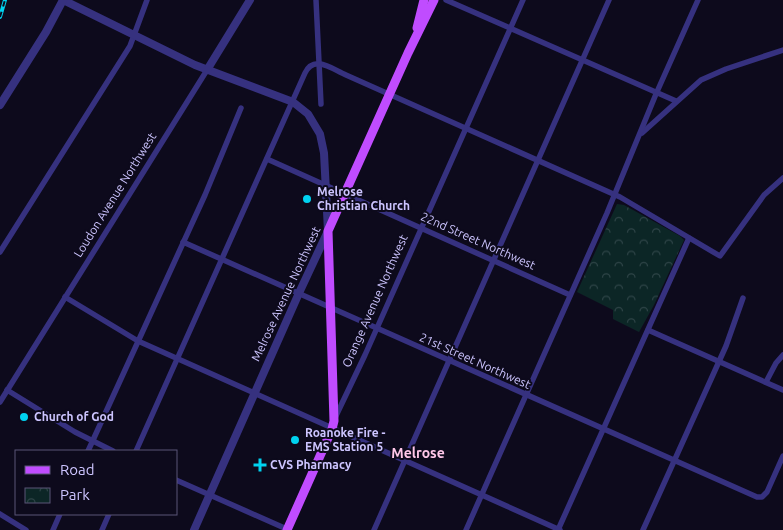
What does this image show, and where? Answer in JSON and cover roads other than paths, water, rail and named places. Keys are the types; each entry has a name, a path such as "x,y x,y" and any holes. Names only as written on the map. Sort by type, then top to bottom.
{"main road":[{"name":"Melrose Avenue Northwest","path":"414,40 424,0"},
{"name":"Melrose Avenue Northwest","path":"328,231 389,94 434,0"},
{"path":"328,231 333,425"},
{"name":"Orange Avenue Northwest","path":"288,530 333,425"}],"street":[{"path":"0,105 46,32 63,0 207,70 292,102 308,114 317,126 324,153 328,231"},
{"path":"0,252 135,35 148,0"},
{"name":"Loudon Avenue Northwest","path":"0,402 250,0"},
{"path":"316,0 321,104"},
{"path":"446,0 656,94 676,101"},
{"name":"Orange Avenue Northwest","path":"333,425 523,0"},
{"path":"374,530 609,0"},
{"path":"466,530 615,195 656,94 698,0"},
{"path":"640,134 694,84 711,75 783,50"},
{"path":"136,450 292,102 308,67 313,63 320,64 389,94 615,195 720,256 764,195 783,178"},
{"path":"88,450 183,242 241,108"},
{"name":"22nd Street Northwest","path":"267,159 570,295"},
{"name":"Melrose Avenue Northwest","path":"194,530 328,231"},
{"path":"65,297 138,342 254,394 333,425 404,461 559,530 690,238"},
{"name":"21st Street Northwest","path":"183,242 759,497 762,497 767,492 781,464"},
{"path":"643,530 733,330 743,298"},
{"path":"648,330 783,390"},
{"path":"766,382 776,363 783,355"},
{"path":"7,390 92,441 112,450"},
{"path":"781,464 783,456"},
{"path":"178,481 288,530"},
{"path":"0,514 16,527 26,530"},
{"path":"53,530 60,515"},
{"path":"102,530 109,515"}],"railway":[{"path":"0,17 5,0"}],"place":[{"name":"Melrose Christian Church","path":"307,199"},
{"name":"Church of God","path":"24,417"},
{"name":"Roanoke Fire - EMS Station 5","path":"295,440"},
{"name":"CVS Pharmacy","path":"260,465"}],"district":[{"name":"Melrose","path":"418,453"}]}
